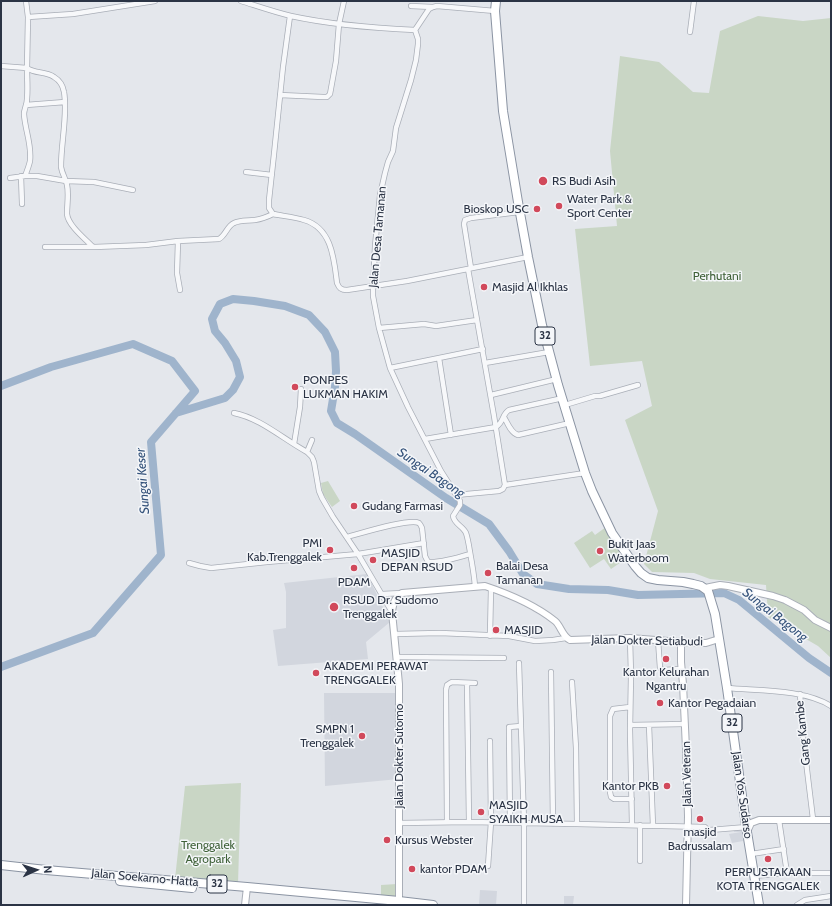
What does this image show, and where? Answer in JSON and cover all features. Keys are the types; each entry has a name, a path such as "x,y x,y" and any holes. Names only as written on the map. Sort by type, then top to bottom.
{"highway":[{"name":"32","path":"496,1 495,11 503,111 519,212 542,325 585,472 592,491 612,533 641,574 648,578 683,582 701,586 706,589"},
{"name":"Jalan Yos Sudarso","path":"706,589 714,614 719,639 759,905"},
{"name":"Jalan Soekarno-Hatta","path":"1,865 45,872"},
{"name":"Jalan Soekarno-Hatta","path":"1,870 45,872 433,905"},
{"name":"Jalan Soekarno-Hatta","path":"351,899 384,905"}],"street":[{"path":"22,204 23,176 30,161 24,116 24,108 27,98 28,68 28,18 26,1"},
{"path":"28,18 73,14 156,1"},
{"path":"241,1 290,16 373,28 415,30 432,6"},
{"path":"280,95 323,98 329,96 332,88 339,24 344,1"},
{"path":"690,32 694,1"},
{"path":"411,6 443,6 495,11"},
{"path":"273,214 269,208 269,200 290,16"},
{"name":"Jalan Desa Tamanan","path":"415,30 418,39 418,51 411,80 398,120 393,151 385,173 380,195 375,246 373,296 379,328 390,368 441,471 460,501 460,505 452,516 466,532 475,586"},
{"path":"1,66 28,68 34,72 46,73 58,80 62,86 65,102 65,121 61,167 68,188 67,214 72,225 90,244 94,246"},
{"path":"26,105 65,102"},
{"path":"246,172 272,175"},
{"path":"10,178 37,176 66,181 94,182 133,190"},
{"path":"456,495 499,492 505,485 491,395 477,320 464,224 465,220 471,218 519,212"},
{"path":"45,247 146,245 178,241 219,239 224,236 233,223 261,219 273,214 308,221 324,234 330,245 337,283 340,289 347,290 407,281 528,257"},
{"path":"178,241 177,273 180,290"},
{"path":"379,328 424,324 436,326 477,320"},
{"path":"390,368 483,349"},
{"path":"485,363 549,352"},
{"path":"438,358 451,435"},
{"path":"491,395 557,380"},
{"path":"425,439 496,427 500,424 509,410 600,396 638,385"},
{"path":"294,444 300,407 301,389"},
{"path":"234,413 254,420 307,452 312,457 319,491 322,498 358,554 392,612"},
{"path":"504,417 512,432 518,435 570,423"},
{"path":"307,452 312,440"},
{"path":"505,485 585,472"},
{"path":"347,537 384,527 416,522 421,526 427,561 445,560 470,554"},
{"path":"189,563 211,568 358,554 424,544"},
{"path":"706,589 720,585 773,596 785,600 804,610 815,620 831,628"},
{"path":"382,594 485,586 534,607 556,622 566,638 535,641 509,636 440,633 395,634"},
{"path":"490,636 491,588"},
{"path":"392,612 392,603 402,593"},
{"name":"Jalan Dokter Sutomo","path":"392,612 399,684 399,903"},
{"name":"Jalan Dokter Setiabudi","path":"566,638 570,640 630,638 706,643 719,639"},
{"path":"630,638 632,826"},
{"path":"658,640 661,669 681,669"},
{"name":"Jalan Veteran","path":"681,642 681,669 685,724 687,827 686,905"},
{"path":"397,657 504,658"},
{"path":"519,663 524,823 524,905"},
{"path":"552,672 553,824"},
{"path":"572,682 576,748 577,824"},
{"path":"447,822 447,685 450,683 475,683"},
{"path":"467,683 469,822"},
{"name":"Gang Kambe","path":"727,688 800,694 803,737 813,819"},
{"path":"800,694 815,698 831,706"},
{"path":"630,707 613,708 610,716 610,792 611,797 614,799 632,799"},
{"path":"630,725 685,724"},
{"path":"649,725 653,826"},
{"path":"510,823 508,727 521,726"},
{"path":"488,866 492,822 490,741"},
{"path":"744,808 750,816 759,820 831,820"},
{"path":"399,823 492,822 640,825 705,827 710,830 747,829 751,823 759,820"},
{"path":"779,820 787,873"},
{"path":"640,825 640,860"},
{"path":"751,854 784,849"},
{"path":"754,876 787,873 831,873"},
{"path":"245,905 246,889"},
{"path":"797,905 805,900 831,896"}],"shaded area":[{"name":"RSUD Dr. Sudomo Trenggalek","path":"367,574 390,622 366,642 368,659 278,666 273,630 286,628 286,592 284,583"},
{"name":"SMPN 1 Trenggalek","path":"324,693 399,693 399,779 325,786"},
{"path":"742,828 743,841 732,843 729,834 741,832 734,832 733,829"},
{"path":"480,890 497,891 496,905 479,905"},
{"path":"564,896 574,896 573,905 564,905"}],"green space":[{"name":"Perhutani","path":"758,16 803,21 831,18 831,658 818,646 768,617 766,585 710,579 694,573 652,572 644,564 658,511 625,420 652,406 642,361 590,366 575,229 617,226 610,151 620,56 659,62 693,92 709,93 720,31"},
{"path":"328,481 340,501 332,507 323,494 321,483"},
{"name":"Bukit Jaas Waterboom","path":"606,527 627,558 611,569 604,559 590,568 574,543 592,531 595,535"},
{"name":"Trenggalek Agropark","path":"241,783 238,884 175,879 185,786"},
{"path":"397,884 396,900 381,899 381,885"}],"waterway":[{"name":"Sungai Bagong","path":"176,413 225,398 233,390 240,377 236,361 225,343 215,331 212,319 220,304 233,299 254,301 285,306 309,315 325,332 335,352 335,387 331,411 337,423 446,498 489,524 509,551 523,574 537,584 569,589 608,590 638,595 724,593 739,600 809,658 831,673"},
{"name":"Sungai Keser","path":"1,386 51,367 133,344 172,361 195,391 151,442 161,555 93,633 1,667"}],"place":[{"name":"RS Budi Asih","path":"543,181"},
{"name":"Water Park & Sport Center","path":"559,206"},
{"name":"Bioskop USC","path":"537,209"},
{"name":"Masjid Al Ikhlas","path":"484,287"},
{"name":"PONPES LUKMAN HAKIM","path":"295,387"},
{"name":"Gudang Farmasi","path":"354,506"},
{"name":"PMI Kab.Trenggalek","path":"330,550"},
{"name":"Bukit Jaas Waterboom","path":"600,551"},
{"name":"MASJID DEPAN RSUD","path":"373,560"},
{"name":"PDAM","path":"354,568"},
{"name":"Balai Desa Tamanan","path":"488,573"},
{"name":"RSUD Dr. Sudomo Trenggalek","path":"334,607"},
{"name":"MASJID","path":"496,630"},
{"name":"Kantor Kelurahan Ngantru","path":"666,659"},
{"name":"AKADEMI PERAWAT TRENGGALEK","path":"316,673"},
{"name":"Kantor Pegadaian","path":"660,703"},
{"name":"SMPN 1 Trenggalek","path":"362,736"},
{"name":"Kantor PKB","path":"667,786"},
{"name":"MASJID SYAIKH MUSA","path":"481,812"},
{"name":"masjid Badrussalam","path":"700,819"},
{"name":"Kursus Webster","path":"387,840"},
{"name":"PERPUSTAKAAN KOTA TRENGGALEK","path":"768,859"},
{"name":"kantor PDAM","path":"412,869"}]}
